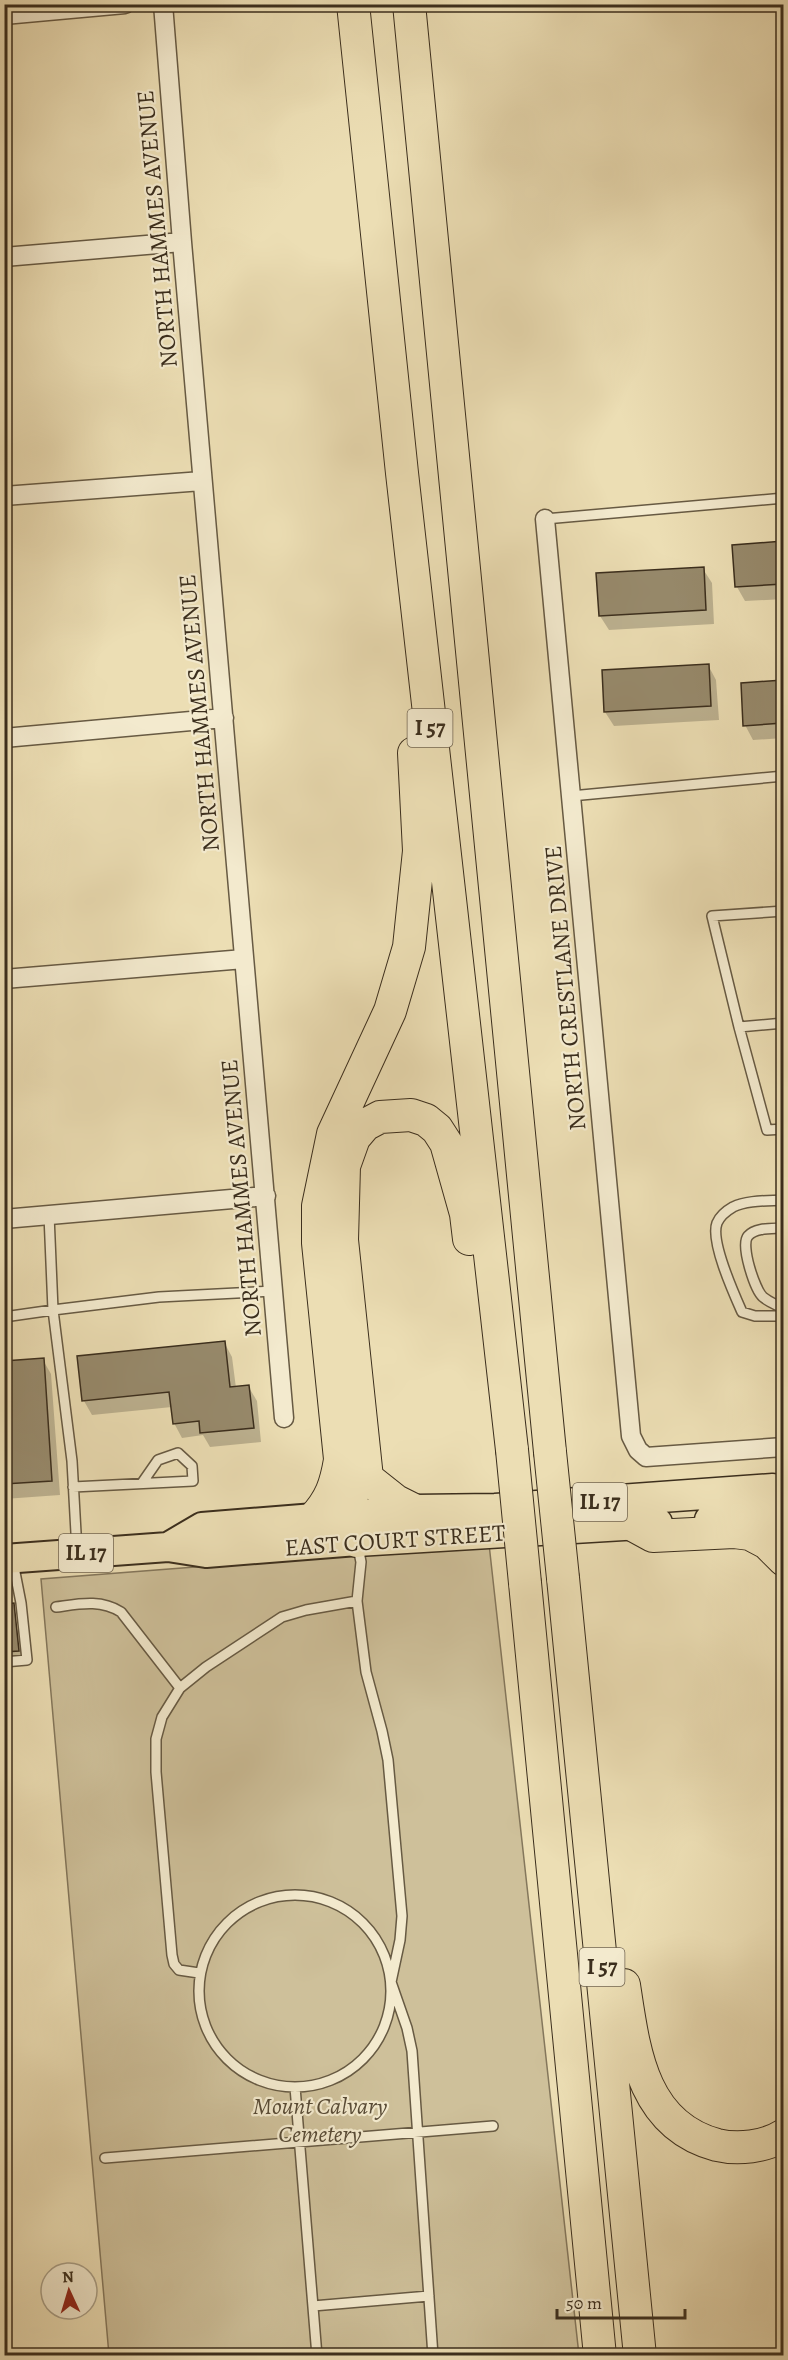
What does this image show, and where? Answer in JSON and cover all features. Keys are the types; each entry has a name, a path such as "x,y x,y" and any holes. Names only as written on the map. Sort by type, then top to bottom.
{"highway":[{"name":"I 57","path":"353,4 506,1453 524,1568 600,2355"},
{"name":"I 57","path":"409,4 640,2355"},
{"path":"356,1528 340,1459 318,1243 318,1206 333,1134 390,1011 409,947 419,851 402,473"},
{"path":"356,1528 367,1478 342,1240 344,1166 354,1138 365,1125 380,1117 411,1115 426,1120 437,1129 446,1143 465,1214 506,1453"},
{"path":"314,1519 330,1498 335,1486 340,1459"},
{"path":"367,1478 396,1502 414,1510"},
{"name":"IL 17","path":"414,1510 495,1509 773,1489 783,1495"},
{"name":"EAST COURT STREET","path":"356,1528 631,1524 774,1517 783,1511"},
{"path":"631,1524 653,1536 734,1532 750,1534 766,1543 783,1560"},
{"path":"572,1658 633,2045 644,2082 669,2120 700,2140 734,2149 775,2141 783,2135"}],"main road":[{"name":"IL 17","path":"168,1547 202,1527 314,1519 356,1528 414,1510"},
{"name":"EAST COURT STREET","path":"9,1559 168,1547 206,1553 356,1528"}],"street":[{"path":"4,15 124,4"},
{"name":"NORTH HAMMES AVENUE","path":"163,4 202,481 284,1418"},
{"path":"4,257 182,242"},
{"path":"4,496 202,481"},
{"name":"NORTH CRESTLANE DRIVE","path":"544,519 631,1436 646,1457 783,1447"},
{"path":"4,738 224,718"},
{"path":"4,979 244,959"},
{"path":"4,1219 266,1196"}],"lane":[{"path":"544,519 783,498"},
{"path":"571,796 783,776"},
{"path":"783,910 712,916 767,1130 783,1129"},
{"path":"739,1027 783,1023"},
{"path":"783,1200 751,1202 735,1206 722,1214 716,1225 716,1239 742,1312 754,1316 783,1316"},
{"path":"49,1215 53,1310 73,1487 77,1554"},
{"path":"783,1228 759,1230 748,1236 744,1245 754,1282 762,1296 783,1309"},
{"path":"4,1317 159,1297 274,1291"},
{"path":"73,1487 193,1481 192,1466 178,1453 158,1460 142,1483"},
{"path":"356,1528 361,1563 357,1601 366,1672 388,1760 402,1916 400,1940 391,1982 388,2015 374,2045 351,2069 322,2084 288,2087 256,2080 229,2062 208,2035 199,2003 200,1973 210,1944 229,1920 254,1904 284,1895 315,1897 343,1908 367,1927 383,1953 391,1982 407,2028 412,2051 433,2355"},
{"path":"4,1662 27,1660 21,1603 9,1559"},
{"path":"200,1973 179,1970 174,1965 156,1772 156,1739 162,1717 180,1688 207,1667 282,1617 306,1610 357,1601"},
{"path":"56,1607 109,1604 121,1612 180,1688"},
{"path":"295,2086 317,2355"},
{"path":"105,2158 493,2126"},
{"path":"313,2306 429,2296"}],"green space":[{"name":"Mount Calvary Cemetery","path":"489,1544 579,2355 109,2355 41,1579"}],"building":[{"path":"783,541 783,584 735,587 732,545"},
{"path":"704,567 706,610 599,616 596,573"},
{"path":"709,664 711,706 604,712 602,670"},
{"path":"783,680 783,723 743,726 741,683"},
{"path":"225,1341 230,1387 249,1385 254,1428 200,1433 199,1421 173,1424 169,1392 82,1401 77,1356"},
{"path":"44,1358 52,1481 4,1484 4,1361"},
{"path":"14,1603 19,1651 4,1652 4,1604"}]}
